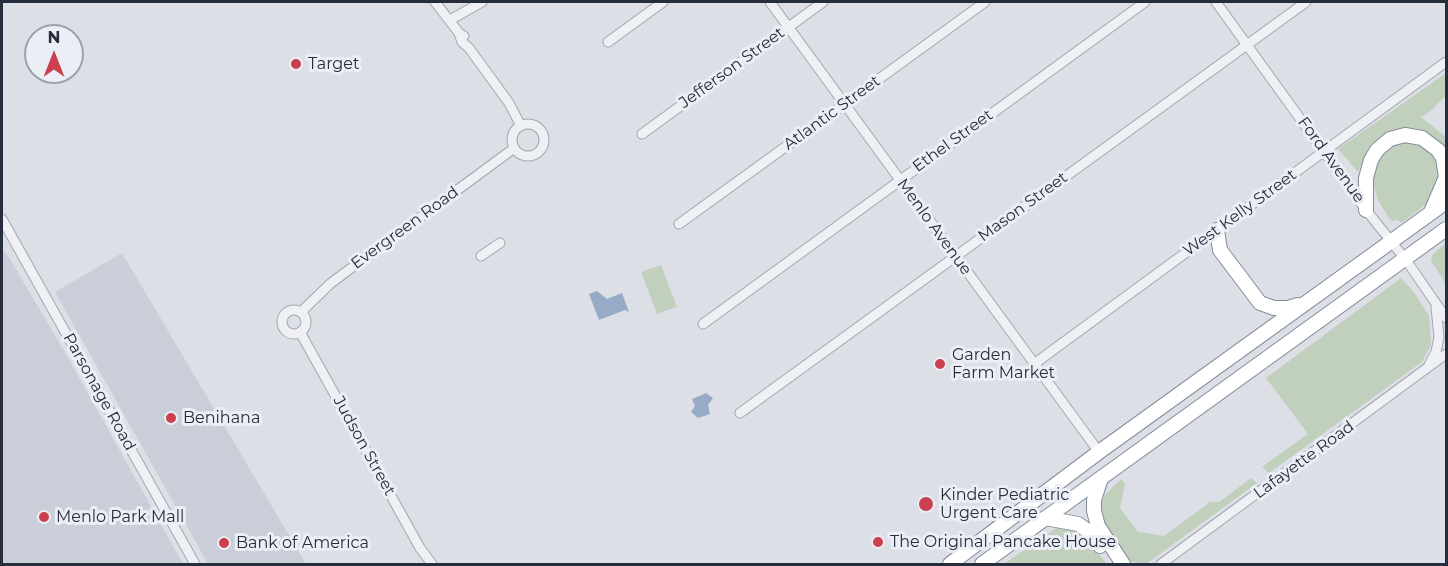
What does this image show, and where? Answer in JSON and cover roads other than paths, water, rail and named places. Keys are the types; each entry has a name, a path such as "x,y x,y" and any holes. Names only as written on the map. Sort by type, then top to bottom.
{"highway":[{"path":"1366,210 1368,167 1377,150 1390,139 1414,135 1438,150 1445,167 1446,177 1430,215"},
{"path":"950,564 1099,452 1305,302 1393,243 1446,202"},
{"path":"982,564 1407,260 1446,229"},
{"path":"1216,230 1220,250 1260,303 1274,308 1288,308 1305,302"},
{"path":"1101,478 1094,501 1094,511 1098,526 1123,564"},
{"path":"1045,518 1078,524 1091,533 1114,564"}],"street":[{"path":"435,2 459,33 464,35 469,48 509,103 521,126"},
{"path":"450,20 482,2"},
{"path":"608,42 663,2"},
{"name":"Menlo Avenue","path":"770,2 1099,452"},
{"name":"Jefferson Street","path":"642,134 823,2"},
{"name":"Atlantic Street","path":"679,224 985,2"},
{"name":"Ethel Street","path":"703,324 1145,2"},
{"name":"Ford Avenue","path":"1216,2 1366,210 1407,260 1446,318"},
{"name":"Mason Street","path":"740,413 1306,2"},
{"name":"West Kelly Street","path":"1034,364 1446,62"},
{"path":"526,124 536,127 543,135 543,146 537,154 526,157 517,153 513,148 511,143 513,133 521,126 526,124"},
{"name":"Evergreen Road","path":"300,332 289,333 283,327 282,320 290,311 301,312 331,283 513,148"},
{"name":"Parsonage Road","path":"2,219 195,564"},
{"path":"481,256 500,243"},
{"path":"1427,370 1436,352 1439,337 1435,301"},
{"path":"300,332 306,326 301,312"},
{"name":"Judson Street","path":"300,332 429,563"},
{"name":"Lafayette Road","path":"1161,564 1446,354"}],"water":[{"path":"597,291 607,299 622,293 629,312 625,310 599,320 589,294"},
{"path":"706,393 713,398 708,405 710,414 698,418 691,412 695,406 692,399"}],"place":[{"name":"Target","path":"296,64"},
{"name":"Garden Farm Market","path":"940,364"},
{"name":"Benihana","path":"171,418"},
{"name":"Kinder Pediatric Urgent Care","path":"926,504"},
{"name":"Menlo Park Mall","path":"44,517"},
{"name":"The Original Pancake House","path":"878,542"},
{"name":"Bank of America","path":"224,543"}]}
